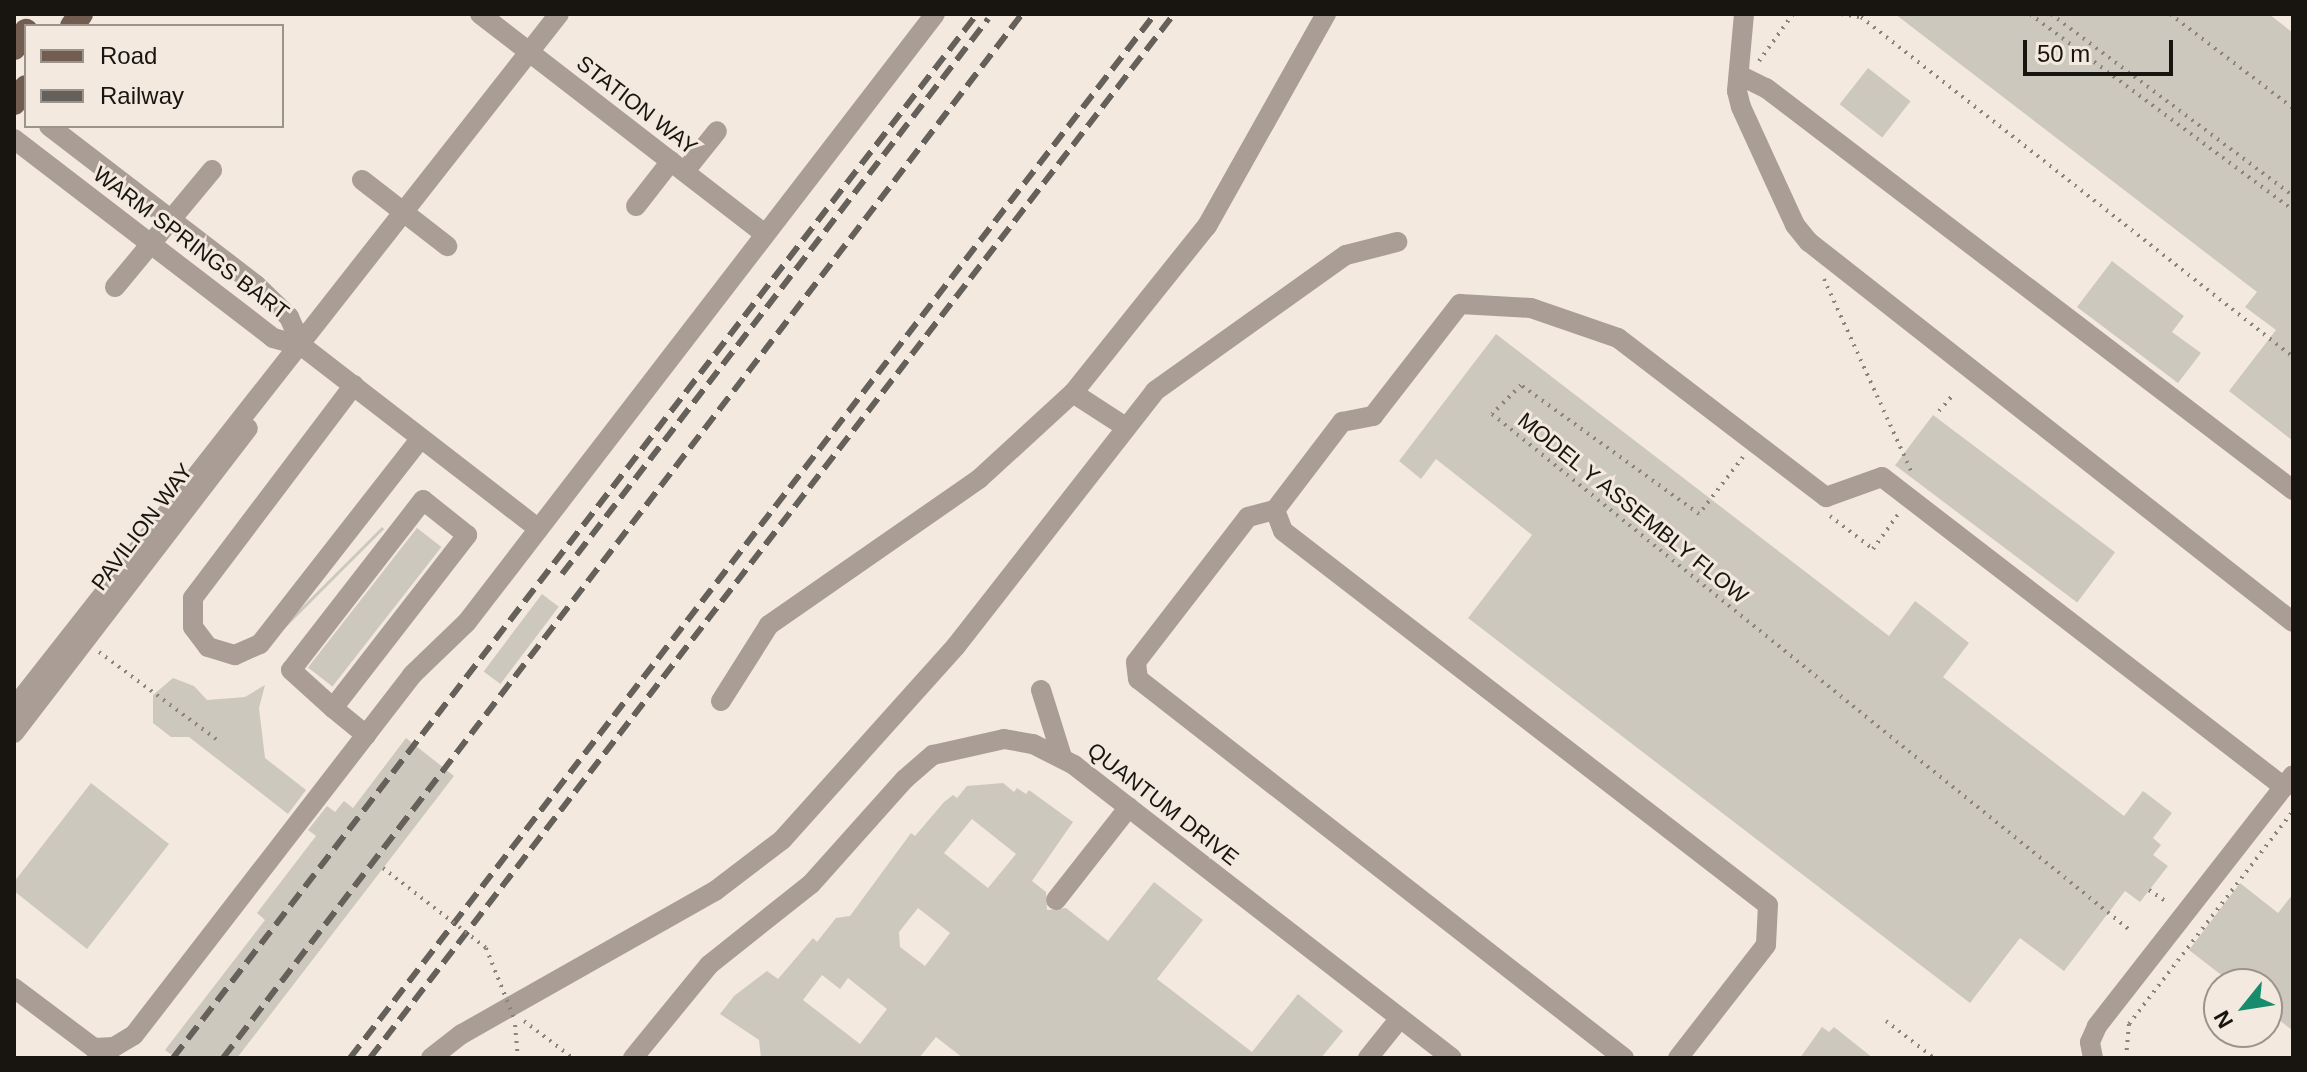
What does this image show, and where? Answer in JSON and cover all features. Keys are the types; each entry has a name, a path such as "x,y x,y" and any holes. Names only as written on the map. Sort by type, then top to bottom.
{"street":[{"name":"STATION WAY","path":"480,14 765,234"},
{"name":"PAVILION WAY","path":"14,708 270,377 302,346 559,14"},
{"path":"14,988 100,1049 124,1051 419,666 467,622 935,14"},
{"path":"721,701 769,625 979,479 1073,393 1207,226 1326,14"},
{"path":"1744,14 1738,83 1795,225 1809,242 2293,622"},
{"path":"1738,83 1766,88 2293,490"},
{"name":"WARM SPRINGS BART","path":"52,128 256,285 289,317 302,346"},
{"path":"636,206 717,131"},
{"name":"WARM SPRINGS BART","path":"14,139 273,338 302,346"},
{"path":"115,287 150,242 173,221 212,170"},
{"path":"362,180 447,246"},
{"path":"431,1058 462,1034 715,891 782,840 956,646 1124,426 1172,377 1346,255 1397,242"},
{"path":"1624,1058 1138,679 1136,662 1248,517 1275,510 1342,422 1373,416 1460,304 1531,308 1618,338 1826,497 1882,477 2288,781 2097,1026 2090,1042 2093,1058"},
{"name":"PAVILION WAY","path":"14,733 281,385 302,346"},
{"path":"302,346 539,529"},
{"path":"354,385 193,598 193,627 208,647 235,655 260,644 421,438"},
{"path":"1073,393 1124,426"},
{"path":"333,708 467,535 423,500 291,670 333,708 366,735"},
{"path":"1275,510 1283,531 1768,905 1766,945 1678,1058"},
{"path":"1041,690 1062,757"},
{"name":"QUANTUM DRIVE","path":"633,1058 709,965 811,884 933,755 1004,739 1062,757 1452,1058"},
{"path":"1056,900 1129,807"},
{"path":"1368,1058 1400,1018"}],"path":[{"path":"1738,83 1793,14"},
{"path":"1841,14 1861,17 2293,357"},
{"path":"2030,14 2293,210"},
{"path":"2051,14 2293,196"},
{"path":"2172,14 2293,106"},
{"path":"1821,274 1918,486"},
{"name":"MODEL Y ASSEMBLY FLOW","path":"1748,450 1699,514 1521,385 1492,414 2131,931"},
{"path":"1939,411 1953,395"},
{"path":"1823,510 1873,549 1900,511"},
{"path":"99,652 216,739"},
{"path":"2126,1058 2129,1024 2293,811"},
{"path":"383,868 486,948 514,1018 518,1058"},
{"path":"1886,1021 1934,1058"},
{"path":"529,1022 573,1058"}],"building":[{"path":"1895,14 2269,14 2293,33 2293,441 2229,391 2276,330 2245,307 2257,292"},
{"path":"1868,68 1911,101 1882,137 1840,104"},
{"path":"2112,261 2184,316 2172,332 2201,353 2178,383 2077,307"},
{"path":"1496,334 1889,636 1915,601 1931,613 1969,643 1943,677 2124,816 2143,791 2172,813 2153,838 2161,845 2153,855 2168,866 2140,902 2125,891 2064,971 2020,938 1970,1003 1468,618 1532,535 1436,459 1421,479 1399,461"},
{"path":"1933,415 2115,552 2077,603 1895,465"},
{"path":"382,527 384,529 273,640 271,638"},
{"path":"417,528 441,547 332,687 308,667"},
{"path":"542,594 559,607 500,684 484,671"},
{"path":"173,678 194,686 207,700 245,697 265,685 259,708 265,758 306,790 288,814 189,737 171,737 153,723 153,695"},
{"path":"406,738 454,776 237,1058 176,1058 165,1050 265,920 257,913 316,836 308,830 327,806 335,812 344,801 353,808"},
{"path":"91,783 169,844 87,949 14,891 14,882"},
{"path":"1003,783 1014,792 1017,788 1026,794 1029,790 1073,822 1032,881 1046,892 1047,910 1066,908 1108,941 1154,882 1203,920 1157,979 1252,1052 1298,994 1343,1031 1321,1058 963,1058 936,1037 919,1058 761,1058 759,1040 720,1014 734,996 767,971 778,979 813,938 817,942 836,918 850,916 911,833 915,836 944,802 953,795 957,798 967,786","holes":["972,819 1016,854 988,888 944,853","918,908 950,933 925,966 900,947 899,932","822,975 840,989 848,978 887,1009 860,1044 803,1000"]},
{"path":"2240,883 2278,913 2293,894 2293,1031 2283,1023 2283,968 2212,968 2189,950"},
{"path":"1822,1027 1829,1032 1834,1027 1873,1058 1800,1058"}],"railway":[{"path":"173,1058 977,14"},
{"path":"223,1058 1022,14"},
{"path":"350,1058 1155,14"},
{"path":"370,1058 1174,14"},
{"path":"562,574 988,19"}]}
